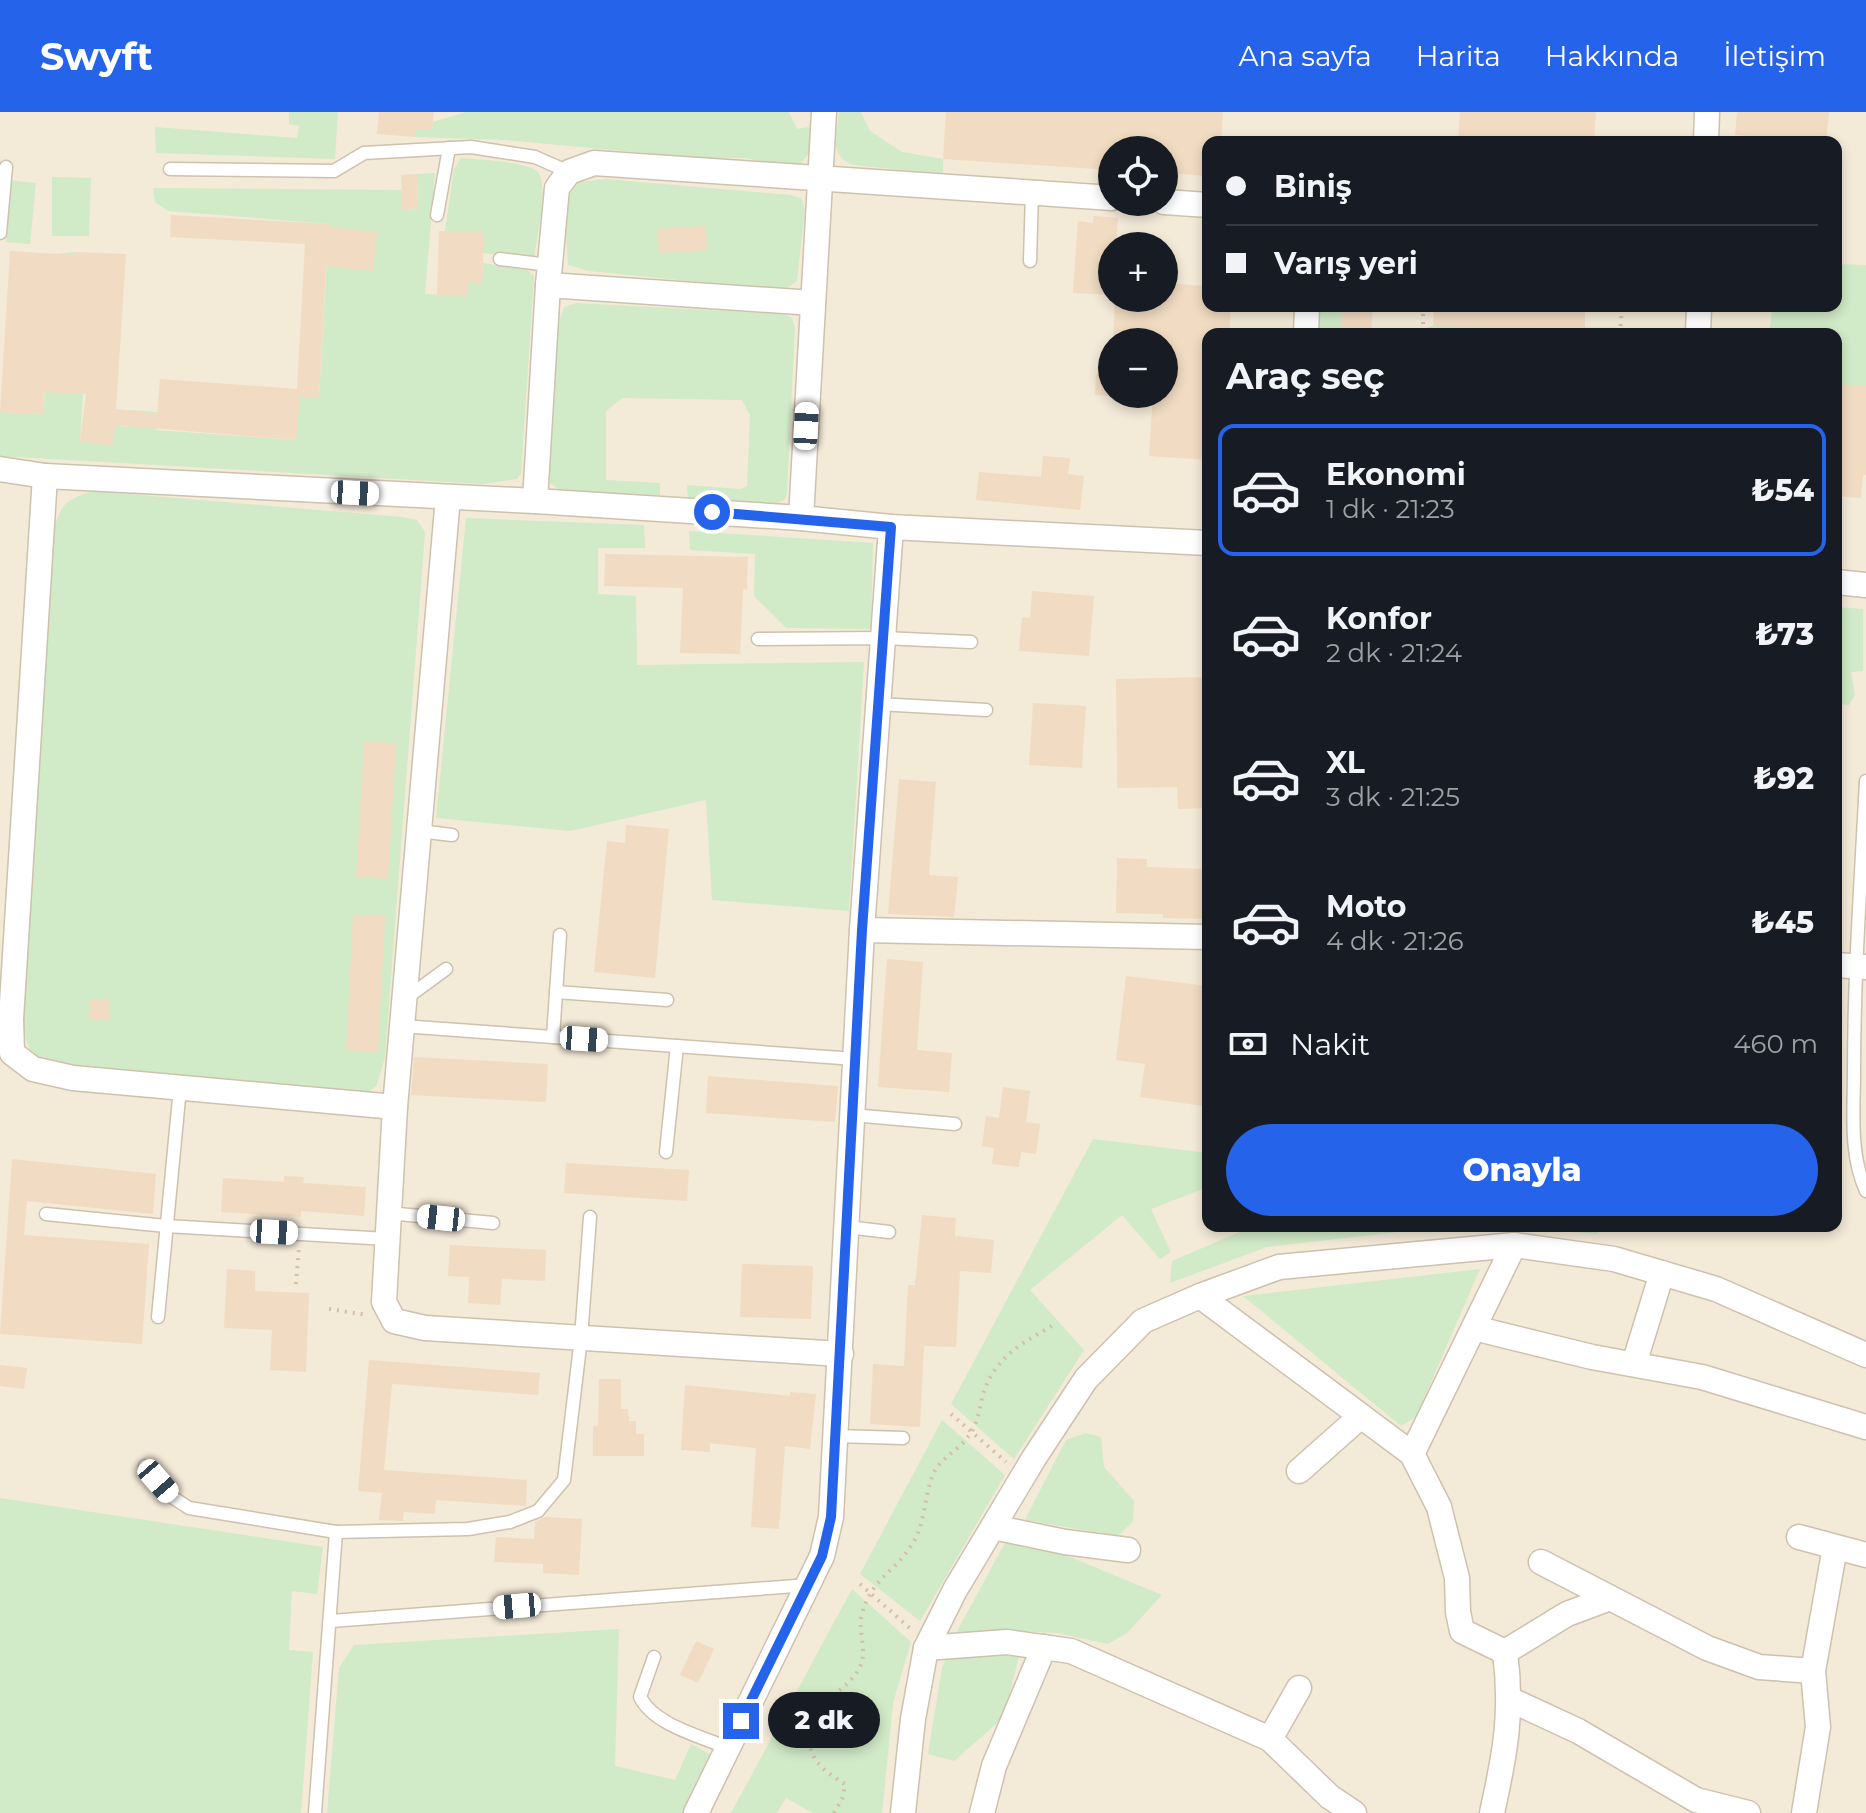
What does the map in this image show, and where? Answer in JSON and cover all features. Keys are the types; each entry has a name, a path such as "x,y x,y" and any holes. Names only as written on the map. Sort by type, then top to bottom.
{"street":[{"path":"801,518 824,112"},
{"path":"1706,136 1707,112"},
{"path":"535,501 548,275 557,188 569,172 594,163 1098,197"},
{"path":"1178,203 1202,205"},
{"path":"548,275 813,303"},
{"path":"0,469 45,476 535,501 801,518 891,527 1202,543"},
{"path":"45,476 11,1019 6,1052 33,1069 73,1078 395,1107"},
{"path":"448,497 417,817 384,1302 394,1321 425,1328 841,1354"},
{"path":"696,1813 809,1585 822,1556 831,1517 862,930 891,527"},
{"path":"1842,583 1866,585"},
{"path":"862,930 1202,937"},
{"path":"1412,1454 1514,1245"},
{"path":"903,1813 921,1641 1086,1379 1143,1321 1279,1267 1514,1245 1614,1259 1716,1289 1866,1355"},
{"path":"1634,1364 1662,1273"},
{"path":"1200,1296 1412,1454 1439,1507 1457,1578 1462,1631 1505,1652"},
{"path":"1474,1328 1702,1377 1866,1427"},
{"path":"1299,1471 1361,1416"},
{"path":"993,1527 1065,1542 1128,1550"},
{"path":"1799,1537 1866,1555"},
{"path":"1804,1813 1818,1727 1813,1671 1835,1547"},
{"path":"1541,1562 1707,1648 1759,1667 1813,1671"},
{"path":"1505,1652 1567,1614 1610,1598"},
{"path":"921,1641 1007,1642 1071,1651 1270,1739 1330,1797 1354,1813"},
{"path":"982,1813 994,1766 1044,1647"},
{"path":"1492,1813 1508,1741 1509,1699 1505,1652"},
{"path":"1270,1739 1299,1688"},
{"path":"1509,1699 1578,1731 1696,1800 1748,1813"}],"lane":[{"path":"170,169 334,171 364,153 471,147 535,157 569,172"},
{"path":"437,215 449,148"},
{"path":"0,233 6,167"},
{"path":"1030,261 1032,192"},
{"path":"500,259 548,275"},
{"path":"758,639 883,638 971,642"},
{"path":"878,704 986,710"},
{"path":"1866,781 1864,852 1853,966 1854,1143 1859,1175 1866,1191"},
{"path":"417,817 452,835"},
{"path":"553,1037 560,935"},
{"path":"405,999 446,969"},
{"path":"556,992 667,1000"},
{"path":"402,1026 855,1059"},
{"path":"666,1152 677,1046"},
{"path":"158,1317 180,1088"},
{"path":"852,1115 955,1124"},
{"path":"388,1213 493,1223"},
{"path":"46,1214 166,1226 387,1239"},
{"path":"145,1466 172,1497 189,1508 336,1532 468,1529 510,1522 538,1511 564,1480 581,1338 590,1217"},
{"path":"847,1227 889,1232"},
{"path":"836,1436 903,1438"},
{"path":"315,1813 336,1532"},
{"path":"331,1621 809,1585"},
{"path":"654,1657 640,1697 646,1709 728,1748"}],"path":[{"path":"296,1284 301,1234"},
{"path":"329,1309 366,1315 391,1315"},
{"path":"834,1813 843,1797 845,1784 822,1770 813,1754 809,1739 812,1719 820,1705 851,1680 861,1665 864,1648 861,1616 874,1584 913,1544 933,1473 943,1458 966,1440 976,1426 987,1385 1007,1355 1057,1323"},
{"path":"951,1414 1012,1467"},
{"path":"860,1584 921,1641"}],"shaded area":[{"path":"0,112 1866,112 1866,1813 0,1813"}],"green space":[{"path":"289,112 338,112 335,159 156,153 155,127 297,138 299,126 289,124"},
{"path":"466,112 789,112 797,129 809,127 811,151 801,163 779,165 745,158 698,158 506,140 415,137 415,130 432,130 433,122"},
{"path":"839,112 861,112 870,131 902,152 943,159 943,174 853,165 845,161 836,143"},
{"path":"461,158 512,163 537,171 541,177 542,199 534,259 483,253 445,231 454,169"},
{"path":"435,173 425,294 467,296 467,282 482,282 483,263 527,270 534,276 521,474 517,479 483,484 0,456 0,412 43,414 54,254 75,252 65,392 83,394 80,441 112,445 115,425 127,427 130,410 157,412 156,430 296,440 297,396 319,397 329,224 168,211 155,202 153,188 401,190 403,209 418,208 417,174"},
{"path":"52,177 91,178 89,236 52,236"},
{"path":"606,179 801,198 805,209 797,281 787,288 769,289 589,271 568,265 564,203 578,182"},
{"path":"9,180 36,183 30,244 6,242"},
{"path":"1842,264 1866,265 1866,386 1842,395 1842,328 1770,328 1772,312 1842,312"},
{"path":"576,303 782,314 791,317 795,327 787,493 784,500 776,503 688,498 687,485 740,489 747,486 750,415 742,400 622,398 606,411 606,480 660,483 660,495 561,491 550,483 550,394 554,348 564,307"},
{"path":"1320,312 1343,312 1342,328 1319,328"},
{"path":"1433,326 1639,328 1428,328"},
{"path":"92,491 402,517 417,520 425,532 385,1057 377,1085 366,1094 74,1067 33,1056 21,1028 53,532 65,504"},
{"path":"466,518 644,525 645,548 598,548 598,594 636,596 637,665 864,662 849,911 712,900 706,800 570,831 436,818"},
{"path":"689,531 873,543 871,629 786,628 754,596 755,554 690,550"},
{"path":"1842,607 1863,609 1863,671 1851,672 1855,695 1849,705 1842,704"},
{"path":"1093,1139 1202,1152 1202,1189 1151,1209 1171,1252 1160,1259 1122,1215 1030,1290 1084,1350 1014,1459 951,1404"},
{"path":"1240,1232 1397,1232 1267,1247 1170,1283 1172,1261"},
{"path":"1480,1269 1416,1417 1401,1426 1243,1296"},
{"path":"942,1420 1005,1475 920,1621 860,1574"},
{"path":"1086,1433 1101,1437 1104,1467 1134,1501 1133,1521 1118,1536 1025,1520 1066,1440"},
{"path":"0,1498 323,1547 317,1594 292,1591 289,1650 313,1652 301,1813 0,1813"},
{"path":"1005,1543 1046,1547 1162,1595 1127,1633 1108,1644 1057,1633 1015,1631 955,1635"},
{"path":"852,1589 911,1642 893,1703 882,1813 813,1813 786,1798 777,1813 731,1813"},
{"path":"619,1629 615,1766 675,1780 691,1744 715,1757 686,1813 327,1813 339,1668 354,1645"},
{"path":"947,1656 1019,1656 1004,1717 954,1761 928,1754 942,1668"}],"building":[{"path":"379,112 434,112 432,130 415,130 415,137 377,134"},
{"path":"946,112 1223,112 1221,136 1202,136 1202,176 1178,174 1178,136 1098,136 1098,169 943,159"},
{"path":"1460,112 1596,112 1594,136 1458,136"},
{"path":"1737,112 1829,112 1827,136 1735,135"},
{"path":"417,174 418,208 402,209 401,175"},
{"path":"171,215 329,224 329,227 377,232 373,271 326,266 319,398 300,396 296,440 115,425 112,446 80,441 86,394 44,392 43,414 0,412 10,251 126,254 116,409 157,414 160,379 297,389 305,244 170,237"},
{"path":"1094,216 1118,218 1117,232 1098,232 1098,294 1073,293 1078,221 1093,223"},
{"path":"705,226 707,250 659,253 657,229"},
{"path":"439,231 484,232 482,283 467,282 467,296 437,295"},
{"path":"1178,284 1202,286 1202,312 1231,312 1229,328 1202,328 1202,460 1149,456 1152,408 1178,408 1178,328 1114,328 1114,312 1178,312"},
{"path":"1342,312 1373,312 1371,328 1341,328"},
{"path":"1434,312 1585,312 1585,328 1433,326"},
{"path":"1096,374 1098,374 1098,395 1095,395"},
{"path":"1842,384 1866,386 1866,475 1863,475 1861,498 1842,496"},
{"path":"1043,456 1070,458 1068,474 1084,476 1080,510 976,500 979,472 1041,477"},
{"path":"605,554 748,557 740,654 680,653 683,588 604,586"},
{"path":"1032,591 1094,596 1089,656 1019,651 1022,617 1030,618"},
{"path":"1202,677 1202,808 1178,809 1177,787 1117,788 1116,679"},
{"path":"1033,703 1086,706 1082,768 1029,765"},
{"path":"364,742 396,743 388,879 356,877"},
{"path":"899,779 936,782 929,875 958,877 954,917 888,914"},
{"path":"626,825 669,829 655,978 594,972 607,841 625,843"},
{"path":"1117,858 1147,859 1147,867 1202,869 1202,919 1116,913"},
{"path":"353,915 385,916 378,1052 346,1050"},
{"path":"887,959 923,962 917,1050 952,1053 949,1092 878,1087"},
{"path":"1126,976 1202,985 1202,1106 1140,1097 1145,1064 1116,1060"},
{"path":"90,999 110,999 110,1019 90,1019"},
{"path":"414,1057 548,1064 546,1102 411,1095"},
{"path":"708,1076 838,1086 835,1122 706,1113"},
{"path":"1003,1087 1030,1091 1026,1122 1040,1124 1036,1154 1021,1152 1019,1167 992,1164 994,1148 982,1146 986,1116 999,1118"},
{"path":"12,1159 156,1174 153,1214 27,1201 24,1235 149,1244 142,1344 0,1334"},
{"path":"566,1163 689,1170 687,1201 564,1193"},
{"path":"284,1176 304,1177 303,1183 366,1187 364,1216 301,1211 301,1217 221,1212 223,1178 284,1182"},
{"path":"922,1215 956,1218 955,1236 994,1240 991,1273 960,1271 956,1347 924,1346 920,1427 870,1424 873,1364 904,1366 908,1285 915,1285"},
{"path":"450,1245 546,1250 545,1281 502,1279 500,1305 468,1303 469,1277 448,1276"},
{"path":"742,1264 813,1266 811,1319 740,1317"},
{"path":"227,1269 255,1271 255,1291 309,1293 306,1372 270,1370 272,1330 224,1328"},
{"path":"369,1360 540,1373 538,1395 392,1384 384,1470 527,1480 526,1506 436,1500 435,1514 404,1512 403,1521 379,1520 382,1493 358,1491"},
{"path":"0,1365 27,1368 24,1389 0,1386"},
{"path":"599,1379 621,1379 621,1409 628,1409 629,1421 636,1421 636,1434 644,1434 644,1456 593,1456 593,1426 598,1426"},
{"path":"685,1385 790,1396 790,1392 816,1394 810,1449 785,1446 779,1529 751,1527 756,1448 710,1443 710,1452 681,1450"},
{"path":"544,1517 582,1519 579,1575 543,1573 543,1564 494,1562 496,1537 534,1539 535,1522"},
{"path":"696,1641 714,1649 698,1683 680,1675"}],"route":[{"path":"712,512 891,527 862,930 831,1517 822,1556 741,1721"}]}
